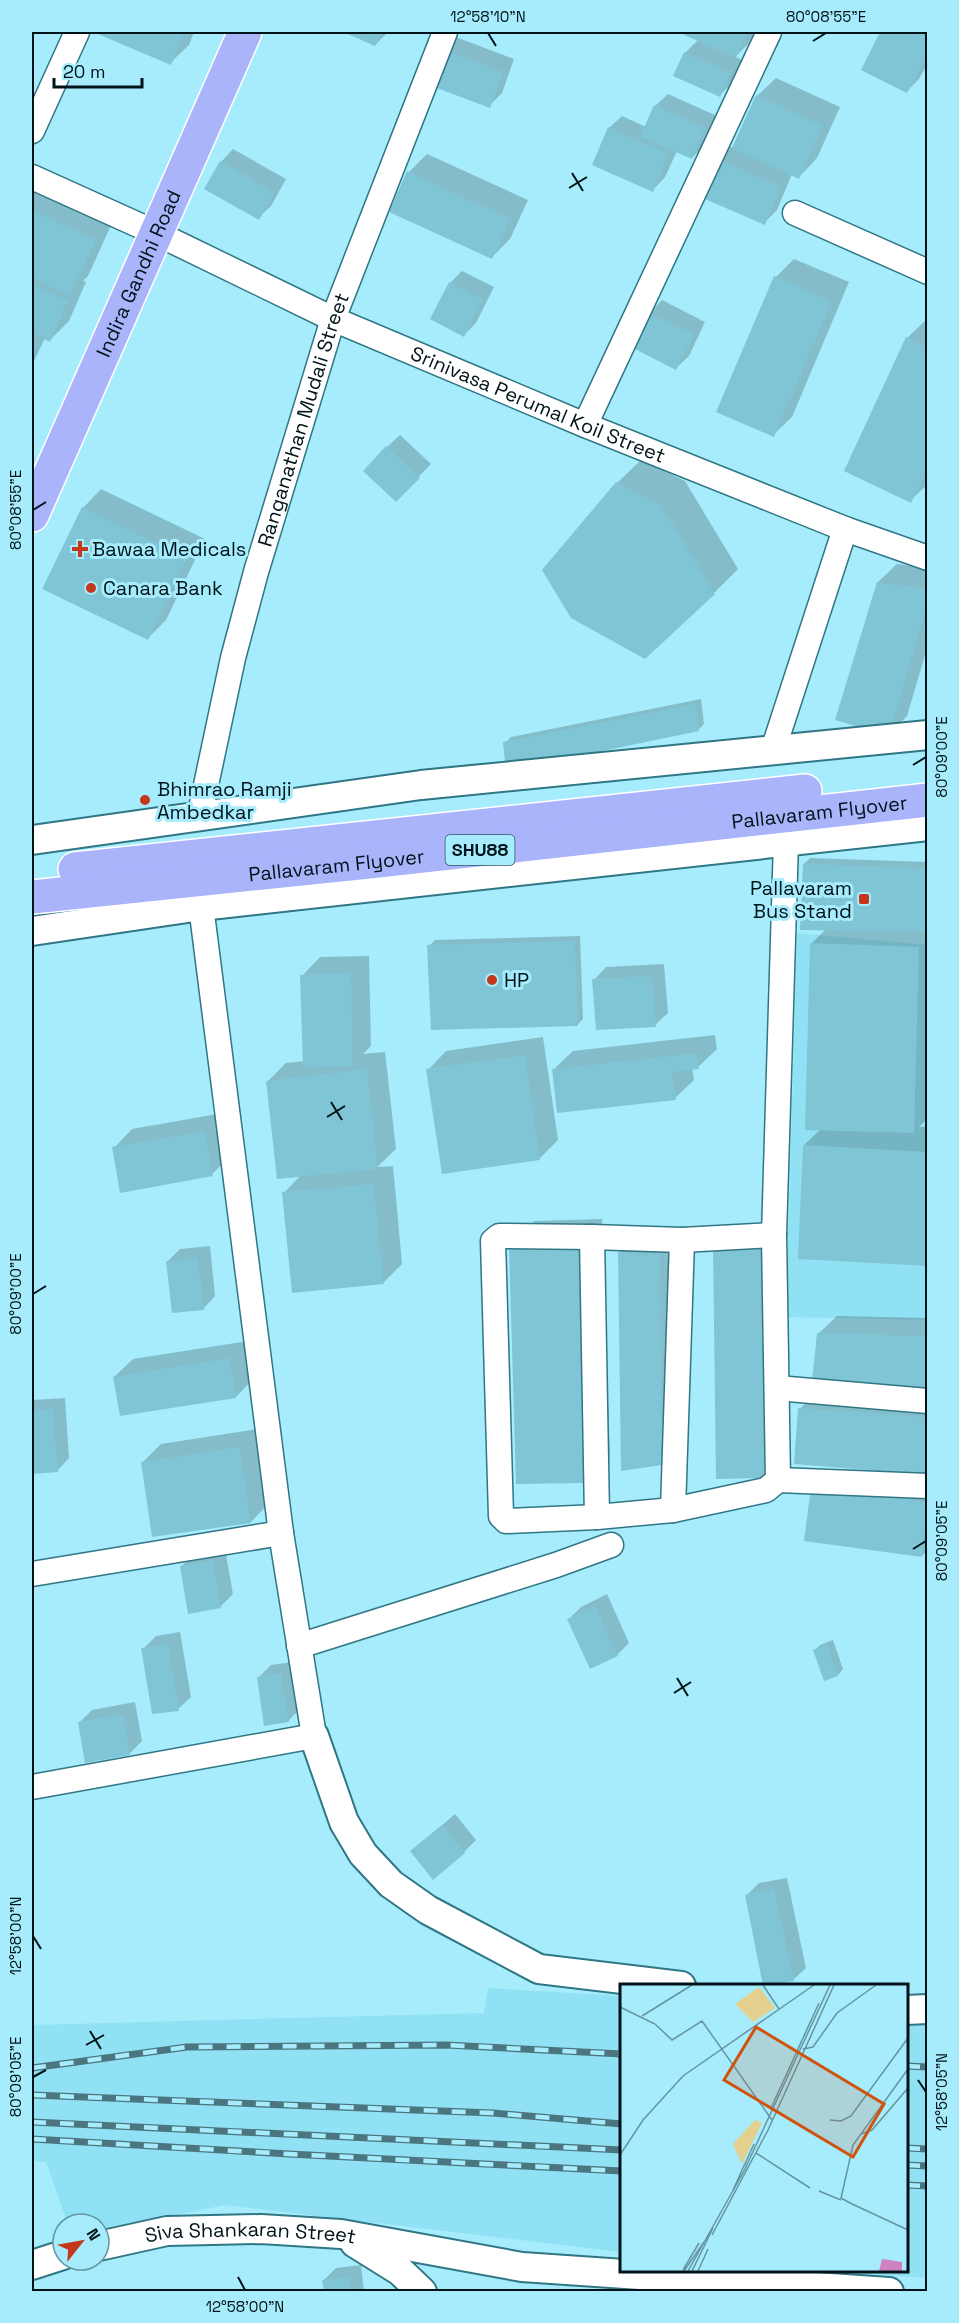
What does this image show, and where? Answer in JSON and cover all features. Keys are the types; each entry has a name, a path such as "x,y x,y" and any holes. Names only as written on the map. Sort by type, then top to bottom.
{"main road":[{"name":"Indira Gandhi Road","path":"32,515 245,32"},
{"name":"Pallavaram Flyover","path":"32,874 758,795 927,781"},
{"name":"Pallavaram Flyover","path":"32,897 927,800"}],"street":[{"path":"32,131 77,32"},
{"name":"Ranganathan Mudali Street","path":"199,818 233,658 256,572 333,319 445,32"},
{"path":"585,425 769,32"},
{"name":"Srinivasa Perumal Koil Street","path":"32,177 156,233 333,319 585,425 845,529 927,558"},
{"path":"795,213 927,272"},
{"path":"772,750 845,529"},
{"path":"32,840 421,785 927,735"},
{"path":"32,931 201,906 927,826"},
{"path":"778,1480 774,1235 786,841"},
{"path":"201,906 281,1533 314,1736 344,1822 363,1854 391,1884 428,1910 539,1970 663,1984"},
{"path":"774,1235 682,1240 499,1236 493,1241 501,1516 506,1521 597,1517 673,1510 766,1490 778,1480 927,1486"},
{"path":"592,1237 597,1517"},
{"path":"673,1510 682,1240"},
{"path":"777,1388 927,1401"},
{"path":"32,1574 281,1533"},
{"path":"299,1646 556,1565 611,1545"},
{"path":"32,1787 314,1736"},
{"path":"908,2010 927,2009"},
{"name":"Siva Shankaran Street","path":"111,2243 167,2231 261,2229 341,2234 400,2271 422,2292"},
{"path":"341,2234 522,2267 889,2292"},
{"path":"32,2265 51,2259"}],"shaded area":[{"path":"797,933 927,945 927,1320 786,1317"},
{"path":"488,1988 620,1996 620,2252 225,2205 111,2229 111,2212 64,2212 46,2162 32,2161 32,2025 484,2013"},
{"path":"908,2015 927,2016 927,2278 840,2272 908,2272"}],"building":[{"path":"93,32 185,32 171,65"},
{"path":"343,32 382,32 375,46"},
{"path":"681,32 747,32 736,58"},
{"path":"880,32 928,32 928,53 907,93 861,70"},
{"path":"440,48 503,72 490,108 426,84"},
{"path":"684,52 731,73 720,97 673,76"},
{"path":"756,95 823,126 799,179 732,148"},
{"path":"654,105 705,128 692,159 640,137"},
{"path":"608,127 669,154 653,192 592,165"},
{"path":"714,157 781,186 765,225 698,196"},
{"path":"220,161 275,192 259,220 204,189"},
{"path":"407,171 511,219 492,259 389,212"},
{"path":"32,210 96,240 70,296 32,278"},
{"path":"774,276 832,301 774,437 716,412"},
{"path":"449,282 483,300 464,337 430,319"},
{"path":"32,284 68,301 50,342 32,333"},
{"path":"648,312 694,335 676,370 631,347"},
{"path":"906,337 928,348 928,467 911,503 844,471"},
{"path":"32,341 37,343 32,355"},
{"path":"386,446 420,478 396,502 363,471"},
{"path":"616,482 661,504 715,594 645,659 571,618 542,570"},
{"path":"82,507 187,558 148,640 42,589"},
{"path":"877,582 928,589 928,602 889,736 835,720"},
{"path":"696,704 699,731 506,771 503,742"},
{"name":"Pallavaram Bus Stand","path":"803,864 928,868 928,932 800,930"},
{"path":"575,941 578,1026 431,1030 427,945"},
{"path":"810,943 919,947 914,1133 805,1130"},
{"path":"351,973 353,1066 303,1067 300,975"},
{"path":"652,976 656,1027 596,1030 592,979"},
{"path":"697,1053 699,1069 672,1072 676,1100 557,1113 552,1069"},
{"path":"525,1055 540,1160 442,1174 426,1069"},
{"path":"367,1069 378,1169 277,1179 266,1081"},
{"path":"205,1131 213,1176 120,1193 112,1147"},
{"path":"803,1145 928,1152 928,1266 798,1259"},
{"path":"374,1184 384,1284 292,1293 282,1192"},
{"path":"579,1243 586,1483 516,1484 509,1244"},
{"path":"713,1246 762,1246 766,1478 716,1479"},
{"path":"618,1252 660,1255 662,1465 621,1471"},
{"path":"198,1258 204,1310 172,1313 166,1261"},
{"path":"817,1333 928,1336 928,1390 812,1382"},
{"path":"230,1358 236,1398 120,1416 113,1377"},
{"path":"798,1408 928,1417 928,1475 794,1464"},
{"path":"53,1409 58,1472 32,1474 32,1411"},
{"path":"240,1447 251,1523 152,1537 141,1462"},
{"path":"811,1487 928,1502 922,1557 804,1541"},
{"path":"213,1560 221,1608 188,1614 180,1566"},
{"path":"595,1606 618,1656 590,1669 567,1619"},
{"path":"168,1644 179,1711 152,1714 141,1648"},
{"path":"827,1645 838,1676 824,1681 813,1650"},
{"path":"281,1673 289,1722 264,1726 257,1677"},
{"path":"123,1714 130,1755 85,1763 78,1722"},
{"path":"442,1825 465,1853 433,1880 410,1851"},
{"path":"774,1889 794,1981 763,1984 745,1895"},
{"path":"349,2277 351,2292 324,2292 322,2280"}],"railway":[{"path":"32,2068 187,2047 447,2045 620,2054"},
{"path":"908,2066 928,2067"},
{"path":"32,2095 493,2113 620,2124"},
{"path":"32,2122 620,2150"},
{"path":"32,2139 620,2171"},
{"path":"908,2148 928,2149"},
{"path":"908,2165 928,2166"},
{"path":"908,2185 928,2186"}],"place":[{"name":"Bawaa Medicals","path":"80,549"},
{"name":"Canara Bank","path":"91,588"},
{"name":"Bhimrao Ramji Ambedkar","path":"145,800"},
{"name":"Pallavaram Bus Stand","path":"864,899"},
{"name":"HP","path":"492,980"}]}
